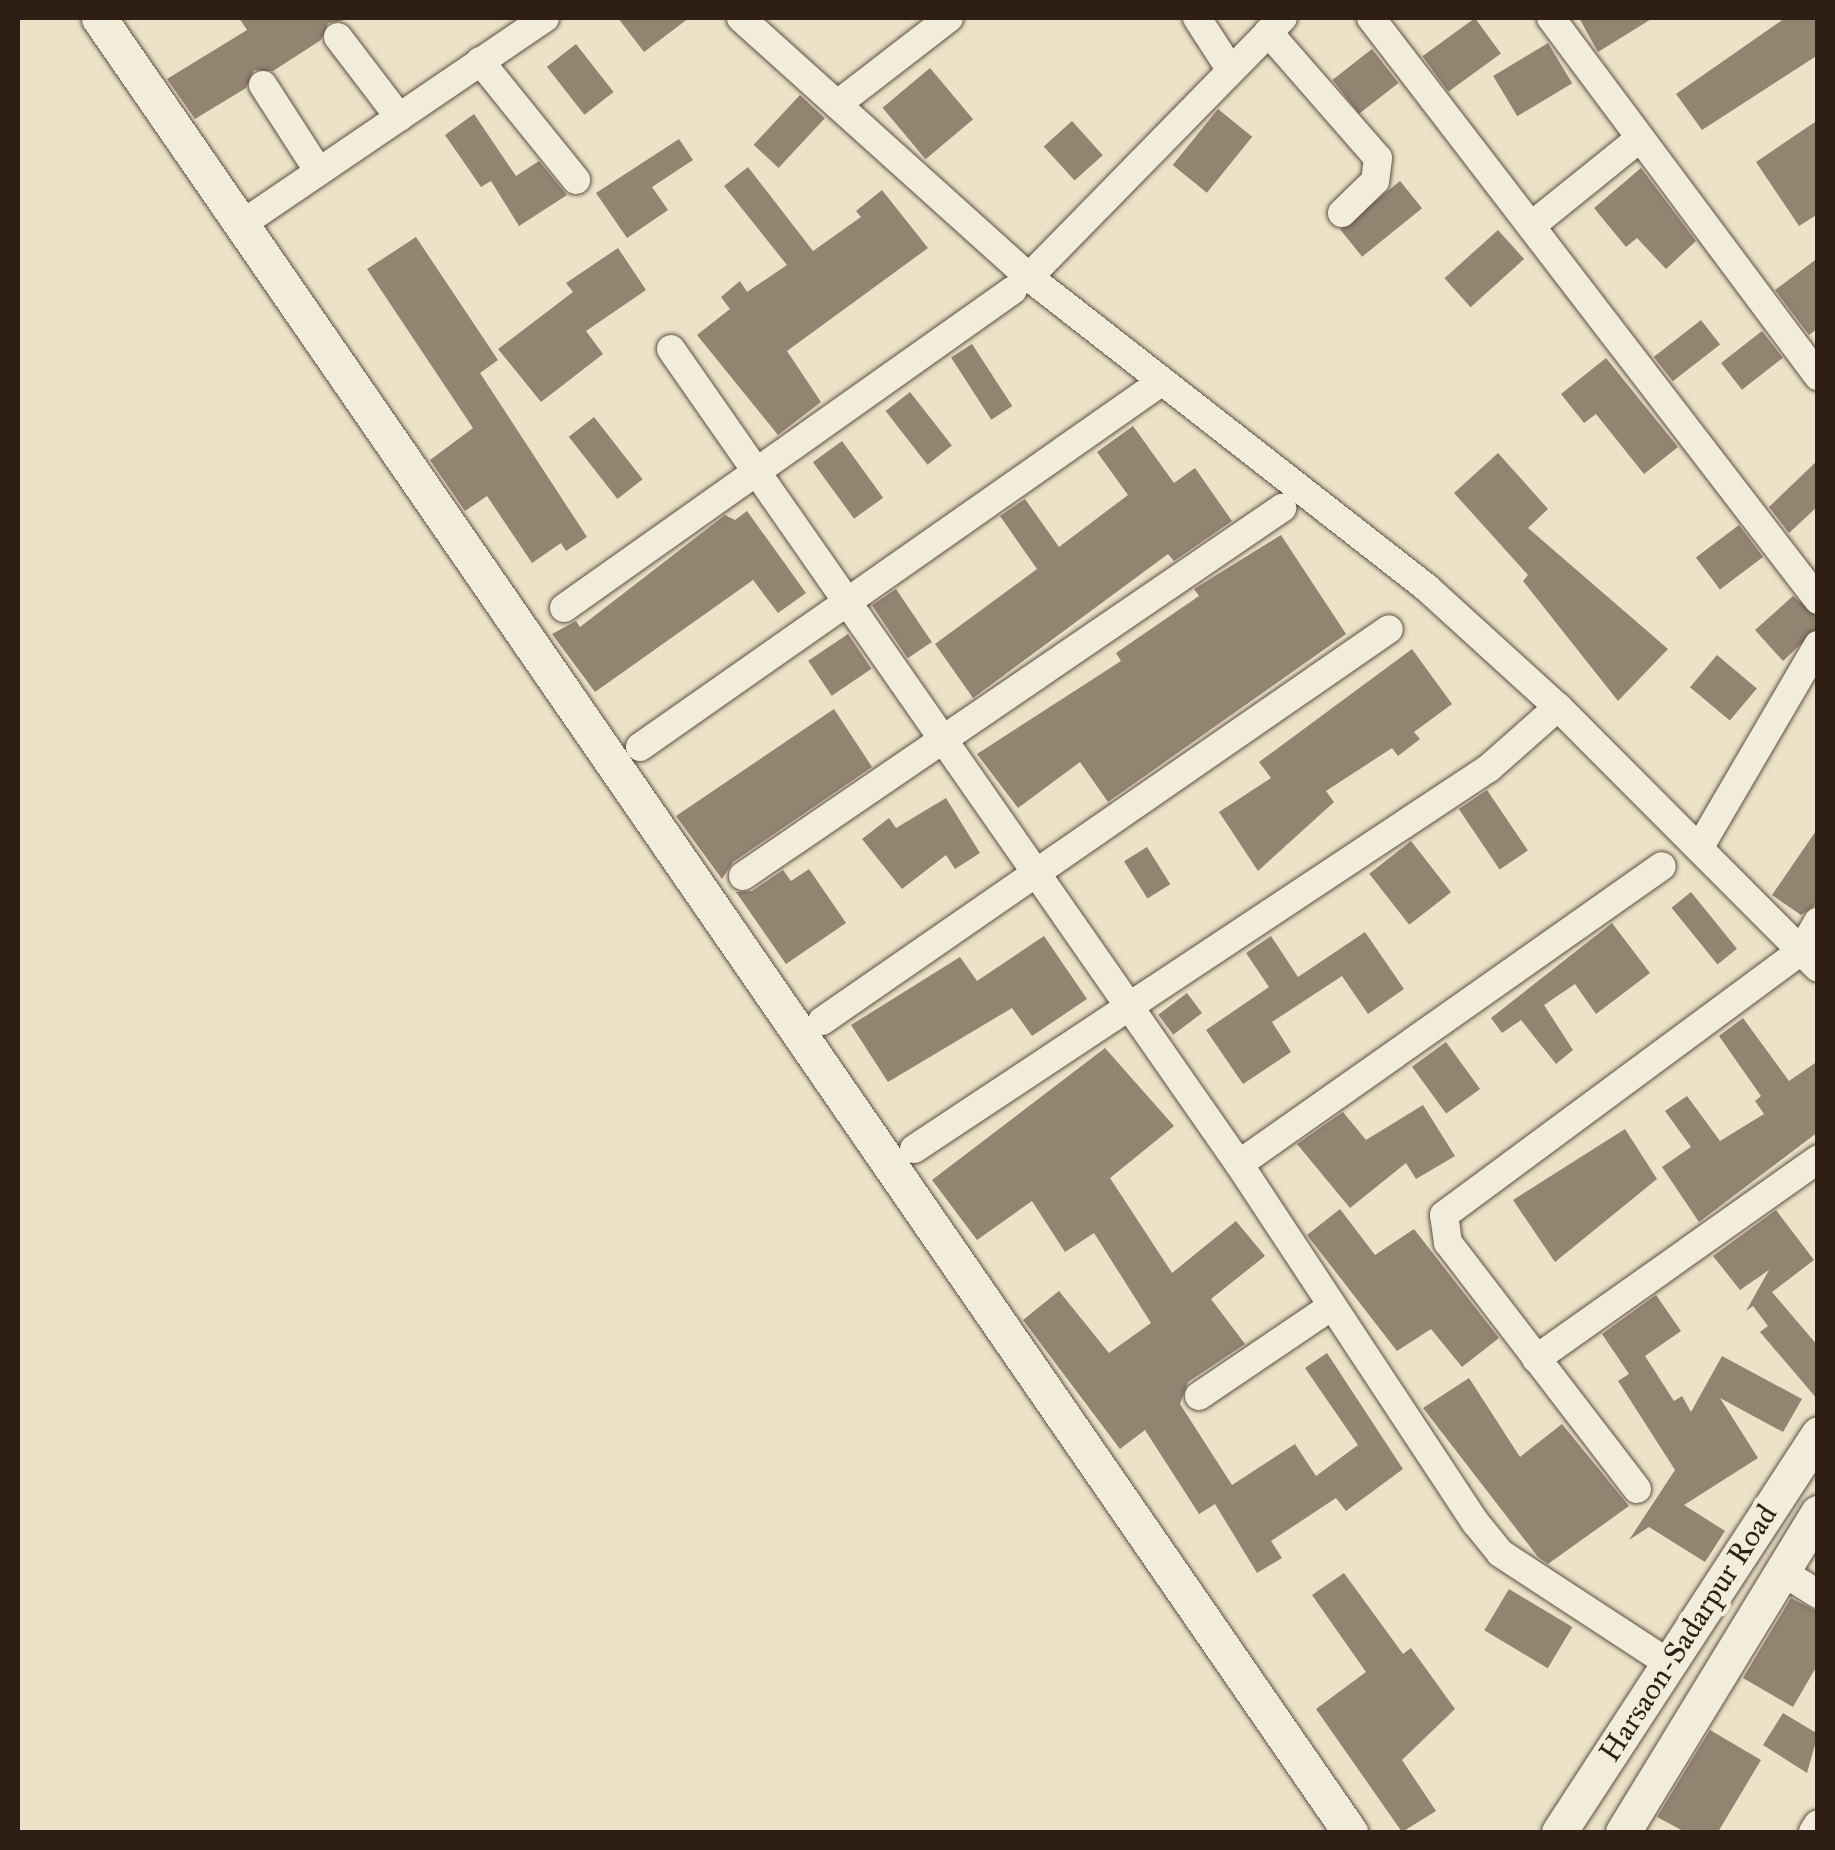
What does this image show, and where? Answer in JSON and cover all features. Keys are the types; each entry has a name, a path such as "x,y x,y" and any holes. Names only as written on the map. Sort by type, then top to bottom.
{"street":[{"path":"99,18 1350,1832"},
{"path":"741,18 839,104 1021,283 1161,382 1426,588 1558,707 1700,845 1809,959"},
{"path":"839,104 950,18"},
{"path":"1196,18 1230,69"},
{"path":"1371,18 1818,600"},
{"path":"1551,18 1818,376"},
{"path":"239,226 480,62 528,22"},
{"path":"564,608 754,468 1021,283 1275,25 1378,158 1375,181 1342,213"},
{"path":"338,37 400,117"},
{"path":"480,62 576,180"},
{"path":"263,85 319,172"},
{"path":"1532,226 1640,138"},
{"path":"670,349 1239,1164 1329,1308 1500,1552 1668,1663"},
{"path":"640,747 1161,382"},
{"path":"742,876 1282,508"},
{"path":"822,1021 1389,629"},
{"path":"1700,845 1818,645"},
{"path":"914,1149 1488,768 1558,707"},
{"path":"1239,1164 1662,866"},
{"path":"1637,1489 1448,1244 1444,1214 1809,959 1818,922"},
{"path":"1536,1358 1818,1160"},
{"path":"1200,1396 1329,1308"},
{"name":"Harsaon-Sadarpur Road","path":"1559,1832 1818,1434"},
{"name":"Harsaon-Sadarpur Road","path":"1623,1832 1818,1514"},
{"path":"1781,1571 1818,1594"},
{"path":"1813,1832 1818,1824"}],"building":[{"path":"239,18 357,18 328,23 321,40 273,71 254,70 246,88 195,119 167,79 247,30"},
{"path":"618,18 689,18 644,52"},
{"path":"1475,18 1501,54 1448,92 1422,56"},
{"path":"1579,18 1653,18 1598,52"},
{"path":"1785,18 1818,18 1818,55 1702,130 1676,94"},
{"path":"1548,43 1572,83 1517,116 1493,76"},
{"path":"576,44 614,92 584,115 547,67"},
{"path":"1372,49 1398,83 1359,114 1333,80"},
{"path":"930,68 973,119 926,159 883,108"},
{"path":"800,95 825,118 778,168 754,145"},
{"path":"1218,109 1252,137 1207,193 1173,165"},
{"path":"474,114 516,176 539,161 567,195 519,226 491,181 481,187 445,135"},
{"path":"1818,120 1818,214 1799,226 1756,162"},
{"path":"1072,121 1103,155 1075,181 1044,146"},
{"path":"679,139 693,160 652,187 668,210 627,238 596,193"},
{"path":"748,167 813,251 861,217 856,211 882,190 928,248 787,351 821,402 778,435 697,335 730,309 721,297 740,281 747,292 787,265 724,186"},
{"path":"1641,168 1696,241 1666,269 1637,238 1626,247 1594,208"},
{"path":"1400,181 1422,208 1362,257 1340,229"},
{"path":"1498,230 1524,259 1471,307 1444,278"},
{"path":"416,237 498,360 480,373 587,537 566,551 561,543 532,563 487,496 465,511 430,460 473,428 367,269"},
{"path":"618,248 646,290 586,331 603,354 541,402 498,349 573,292 566,283"},
{"path":"1818,258 1818,328 1809,335 1775,290"},
{"path":"1701,320 1720,344 1673,381 1654,357"},
{"path":"1762,331 1783,358 1742,390 1721,363"},
{"path":"972,344 1012,406 991,420 951,358"},
{"path":"1606,358 1678,447 1644,474 1596,414 1584,423 1561,394"},
{"path":"910,392 952,446 927,465 886,411"},
{"path":"594,417 643,479 617,499 569,437"},
{"path":"1133,426 1174,483 1195,468 1232,521 1174,561 1168,554 973,698 935,644 1037,569 1000,516 1025,499 1059,547 1128,495 1097,452"},
{"path":"842,441 883,498 854,519 813,462"},
{"path":"1498,453 1548,509 1528,528 1668,649 1618,701 1523,581 1528,575 1454,493"},
{"path":"1818,460 1818,506 1789,533 1769,507"},
{"path":"747,511 806,593 778,613 753,580 595,692 552,634 576,621 580,627 725,515 735,520"},
{"path":"1739,525 1763,557 1720,589 1696,557"},
{"path":"1281,535 1346,634 1108,802 1080,762 1018,808 977,754 1121,661 1116,653 1199,596 1194,589"},
{"path":"896,589 932,642 908,658 872,605"},
{"path":"1793,596 1818,617 1818,628 1783,661 1755,630"},
{"path":"848,634 871,669 832,696 808,661"},
{"path":"1412,649 1452,704 1414,732 1420,739 1398,756 1392,748 1326,791 1334,802 1258,871 1219,812 1271,778 1259,762"},
{"path":"1717,655 1757,688 1730,721 1690,687"},
{"path":"834,709 872,767 733,862 722,879 676,816"},
{"path":"1487,790 1528,851 1500,870 1459,809"},
{"path":"946,798 980,853 955,869 946,855 902,889 862,839 889,818 896,828"},
{"path":"1818,828 1818,903 1801,915 1772,895"},
{"path":"1411,841 1451,892 1409,925 1369,874"},
{"path":"1147,847 1170,884 1147,899 1124,861"},
{"path":"809,869 846,923 786,964 736,892 752,891 783,870 791,881"},
{"path":"1691,892 1737,949 1718,964 1672,908"},
{"path":"1612,923 1650,973 1596,1014 1575,984 1544,1005 1573,1050 1556,1064 1521,1020 1502,1033 1491,1018"},
{"path":"1365,932 1404,989 1368,1014 1342,976 1272,1022 1291,1052 1243,1084 1206,1030 1269,987 1246,953 1271,936 1298,977"},
{"path":"1044,936 1087,999 1032,1036 1012,1008 888,1082 851,1025 960,957 977,981"},
{"path":"1187,993 1202,1013 1173,1035 1158,1015"},
{"path":"1743,1018 1789,1081 1818,1061 1818,1132 1699,1222 1662,1167 1691,1147 1665,1111 1687,1096 1720,1141 1764,1114 1755,1101 1761,1096 1719,1036"},
{"path":"1446,1042 1480,1089 1446,1114 1412,1067"},
{"path":"1105,1048 1174,1126 1110,1178 1172,1273 1236,1221 1265,1256 1211,1299 1245,1344 1188,1382 1180,1404 1232,1485 1295,1444 1316,1476 1358,1445 1305,1368 1327,1353 1403,1469 1346,1511 1336,1498 1271,1541 1282,1558 1257,1573 1215,1504 1199,1514 1145,1430 1120,1449 1023,1320 1059,1291 1109,1353 1151,1323 1094,1233 1065,1252 1032,1201 977,1240 932,1180"},
{"path":"1423,1105 1455,1156 1416,1179 1406,1163 1350,1208 1297,1144 1343,1112 1366,1140"},
{"path":"1625,1129 1657,1179 1555,1262 1513,1200"},
{"path":"1340,1209 1375,1255 1414,1229 1499,1338 1462,1367 1431,1329 1397,1351 1307,1235"},
{"path":"1776,1210 1814,1260 1772,1292 1818,1346 1818,1400 1760,1332 1768,1326 1753,1306 1746,1311 1769,1270 1740,1290 1713,1256"},
{"path":"1656,1295 1681,1331 1645,1356 1674,1401 1682,1396 1691,1412 1722,1356 1802,1399 1783,1432 1720,1398 1758,1458 1684,1505 1725,1531 1705,1562 1649,1527 1629,1540 1675,1470 1618,1381 1629,1374 1602,1334"},
{"path":"1469,1378 1520,1457 1562,1424 1629,1506 1548,1564 1538,1557 1423,1408"},
{"path":"1344,1573 1403,1654 1411,1648 1455,1709 1402,1760 1436,1811 1402,1832 1316,1709 1366,1672 1312,1595"},
{"path":"1509,1589 1572,1627 1548,1668 1484,1630"},
{"path":"1791,1598 1818,1612 1818,1664 1793,1707 1743,1678"},
{"path":"1783,1713 1818,1734 1807,1773 1763,1745"},
{"path":"1710,1730 1761,1760 1718,1832 1685,1832 1657,1817"}]}
